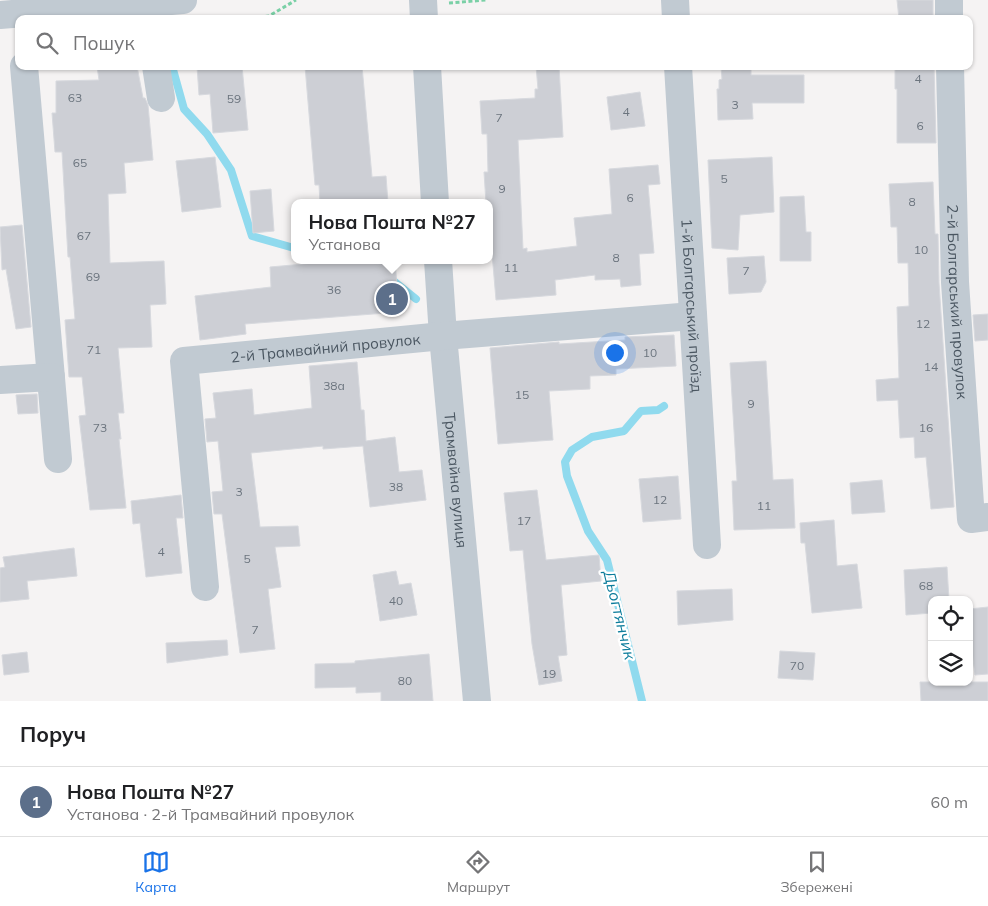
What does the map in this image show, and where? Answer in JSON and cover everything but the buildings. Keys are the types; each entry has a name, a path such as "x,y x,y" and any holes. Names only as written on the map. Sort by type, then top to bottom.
{"street":[{"path":"36,15 183,0"},
{"path":"675,0 676,15"},
{"path":"949,0 949,15"},
{"path":"24,70 58,459"},
{"path":"157,70 161,98"},
{"path":"427,70 435,199"},
{"name":"1-й Болгарський проїзд","path":"678,70 707,545"},
{"name":"2-й Болгарський провулок","path":"950,70 956,282 971,519 988,518"},
{"name":"Трамвайна вулиця","path":"438,264 443,336 477,701"},
{"name":"2-й Трамвайний провулок","path":"205,587 184,361 443,336 692,316"},
{"path":"0,380 51,377"}],"path":[{"path":"271,15 296,0"},
{"path":"423,8 486,0"}],"waterway":[{"name":"Дьогтянчик","path":"173,70 184,109 207,134 231,170 252,236 291,247"},
{"name":"Дьогтянчик","path":"390,278 416,299"},
{"name":"Дьогтянчик","path":"642,701 607,560 588,531 567,476 565,462 572,450 592,437 624,431 641,411 658,410 664,406"}],"place":[{"name":"Нова Пошта №27","path":"392,299"}]}
